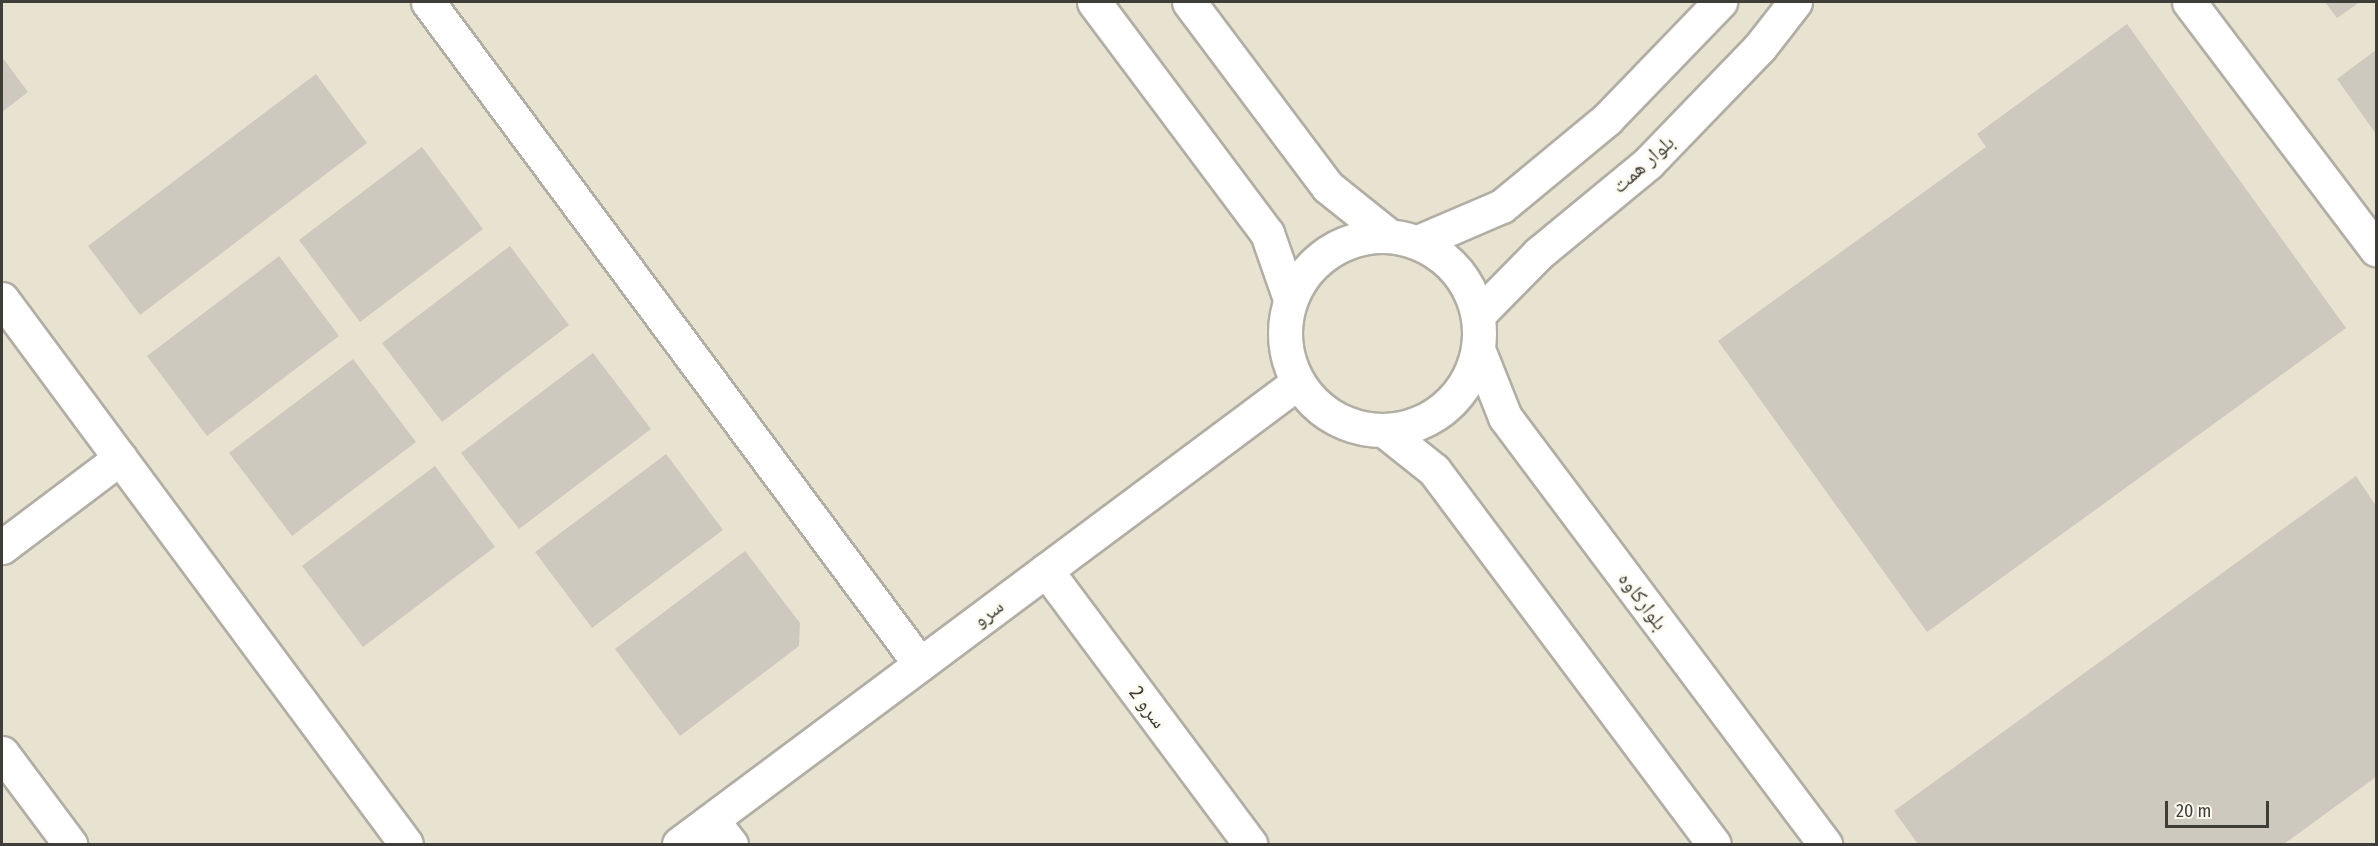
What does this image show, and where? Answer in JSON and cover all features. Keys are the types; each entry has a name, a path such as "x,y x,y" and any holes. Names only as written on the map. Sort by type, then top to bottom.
{"street":[{"path":"428,2 920,664"},
{"path":"1094,2 1267,233 1290,299"},
{"path":"1190,2 1328,187 1403,239 1445,258 1467,284 1478,315 1478,349 1467,380 1446,406 1418,424 1385,431 1352,426 1323,411 1297,383 1284,330 1290,299 1306,272 1328,251 1357,238 1403,239 1502,206 1607,119 1720,2"},
{"name":"بلوار همت","path":"1478,315 1539,253 1648,163 1760,47 1795,2"},
{"path":"2189,2 2376,249"},
{"path":"2,299 406,844"},
{"name":"بلوارکاوه","path":"1478,349 1505,417 1818,842"},
{"name":"سرو","path":"679,844 721,832 920,664 1297,383"},
{"path":"1385,431 1434,470 1714,844"},
{"path":"2,547 120,458"},
{"name":"سرو 2","path":"1046,570 1250,844"},
{"path":"2,753 70,844"}],"shaded area":[{"path":"2,2 2376,2 2376,844 2,844"}],"building":[{"path":"2325,2 2360,2 2337,18"},
{"path":"2127,24 2346,328 1927,632 1718,341 1986,147 1977,134"},
{"path":"2376,50 2376,134 2337,79"},
{"path":"2,57 28,92 2,112"},
{"path":"316,74 367,143 140,315 88,246"},
{"path":"422,147 483,229 360,322 299,240"},
{"path":"510,246 569,325 442,422 382,343"},
{"path":"279,256 339,336 207,436 147,356"},
{"path":"593,353 651,429 519,529 461,453"},
{"path":"353,359 416,442 292,536 229,453"},
{"path":"666,454 723,530 592,628 535,552"},
{"path":"435,466 495,547 363,647 302,566"},
{"path":"2356,476 2376,506 2376,777 2284,844 1918,844 1894,811"},
{"path":"745,551 800,623 799,646 680,736 615,649"}]}
